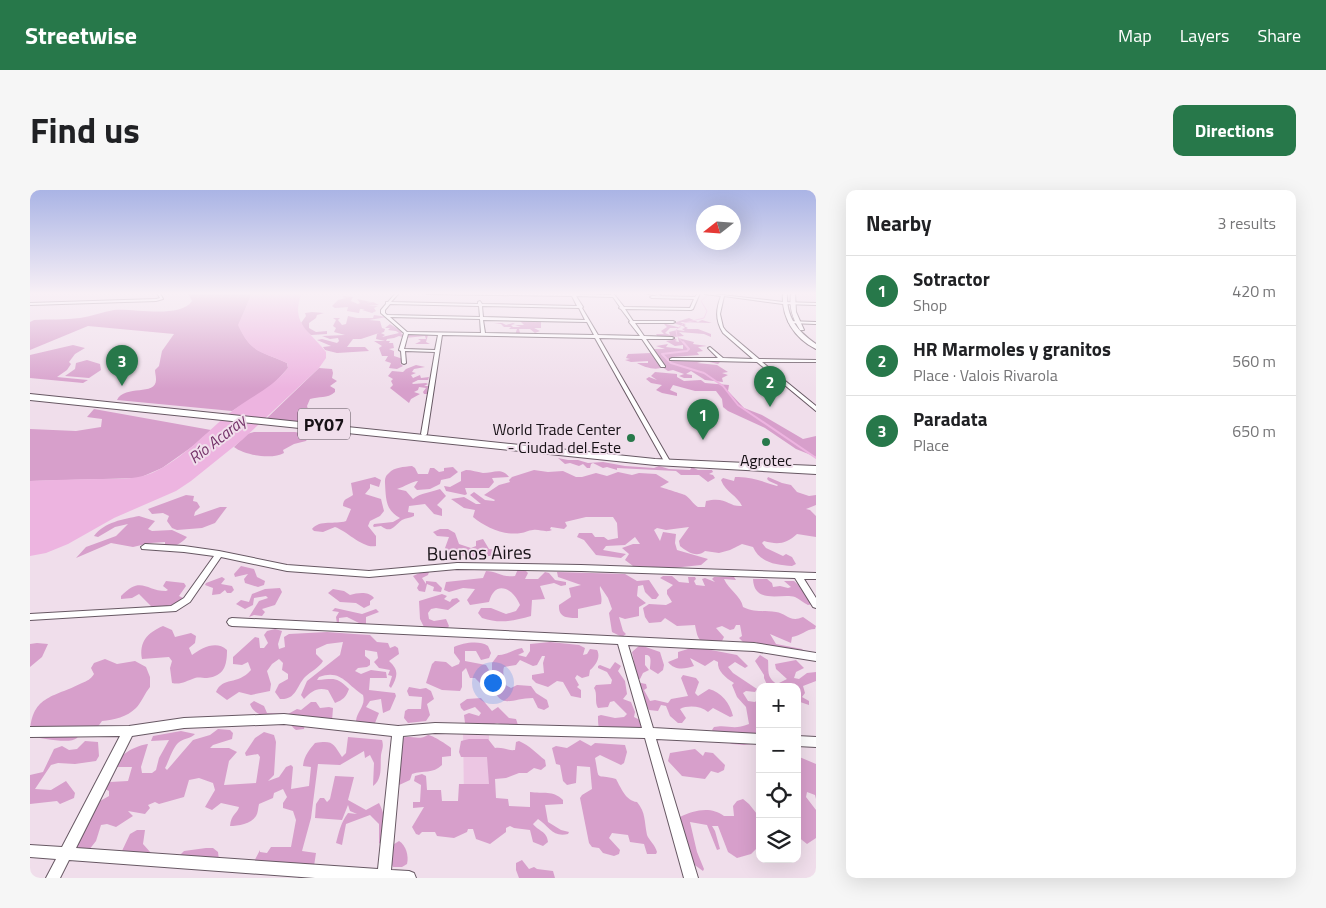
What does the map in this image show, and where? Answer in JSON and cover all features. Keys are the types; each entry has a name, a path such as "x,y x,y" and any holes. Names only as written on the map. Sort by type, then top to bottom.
{"highway":[{"name":"PY07","path":"30,392 106,403"},
{"name":"PY07","path":"30,397 106,403 395,434 667,460 814,467"},
{"name":"PY07","path":"395,434 424,434 667,460"}],"street":[{"path":"397,325 406,333 672,338"},
{"path":"482,325 483,335"},
{"path":"590,325 667,460"},
{"path":"633,325 663,366"},
{"path":"719,325 755,359 816,409"},
{"path":"792,325 801,336 816,347"},
{"path":"800,325 816,342"},
{"path":"404,363 403,350 406,333"},
{"path":"424,434 440,334"},
{"path":"710,348 721,359"},
{"path":"403,350 436,351"},
{"path":"672,359 816,361"},
{"name":"Buenos Aires","path":"145,548 219,554 287,568 369,574 457,566 816,576"},
{"path":"30,617 173,609 186,600 219,554"},
{"path":"798,576 816,606"},
{"path":"232,622 754,647 816,657"},
{"path":"622,642 691,878"},
{"path":"30,732 129,731 184,723 284,719 398,731 435,728 649,733 756,739"},
{"path":"54,878 129,731"},
{"path":"384,877 398,731"},
{"path":"801,741 816,742"},
{"path":"30,852 67,853 409,878"}],"shaded area":[{"path":"30,325 239,325 252,346 287,363 288,368 271,387 232,411 117,400 127,392 151,388 155,384 155,370 159,366 162,351 174,334 88,326 30,350"},
{"path":"302,325 309,325 309,328 316,332 327,331 327,334 311,335"},
{"path":"381,325 385,329 381,333 385,335 382,337 399,333 388,330 390,328 385,328 392,325 403,332 401,333 403,335 428,335 426,342 430,344 415,344 421,341 418,339 426,339 425,336 405,338 399,336 387,339 386,341 390,341 389,343 393,343 394,348 389,349 394,351 394,356 406,360 407,364 400,363 403,366 397,369 389,368 391,363 385,361 388,356 382,356 379,348 382,346 374,341 385,341 376,339 379,333 361,339 353,339 347,347 365,347 369,351 337,353 325,350 323,347 331,346 317,340 322,339 337,343 339,341 338,338 330,339 322,336 345,335 334,332 336,328 333,326"},
{"path":"502,325 521,327 515,325 541,325 541,328 534,328 540,331 535,333 530,329 519,329 520,333 527,334 515,335 517,329 509,329 511,327"},
{"path":"665,325 681,328 670,328 665,333 670,335 669,332 685,331 682,329 685,328 680,325 686,325 684,326 688,328 686,329 698,329 711,334 711,337 704,334 679,332 684,336 658,337 656,334 664,334 661,331 667,327"},
{"path":"673,337 677,340 675,341 679,342 678,338 694,342 693,344 707,346 698,347 703,351 697,352 699,355 672,357 688,359 696,357 721,361 718,364 705,361 697,363 717,365 728,372 722,373 728,375 722,378 723,382 705,380 691,371 686,374 692,375 692,378 684,378 679,376 684,374 673,370 668,371 662,367 657,369 650,368 637,363 648,363 648,361 631,362 625,360 630,359 626,358 628,354 651,353 653,349 665,349 656,346 668,344 666,347 683,349 683,345 675,346 666,341 672,340"},
{"path":"73,345 85,348 75,354 69,362 71,364 67,370 57,377 88,380 83,383 30,378 30,355"},
{"path":"87,360 100,364 101,370 89,378 65,376 75,369 76,363"},
{"path":"416,365 425,367 414,369 412,372 416,373 411,375 413,378 420,375 421,378 429,377 428,380 418,380 412,383 428,384 424,386 428,386 427,394 423,392 426,388 419,387 414,392 420,394 411,399 409,403 390,388 393,385 391,381 393,379 388,376 392,371 403,372"},
{"path":"319,368 332,369 332,378 337,381 330,386 335,389 335,392 332,394 310,399 307,406 311,419 303,423 266,419"},
{"path":"655,372 677,374 677,377 684,381 701,380 705,383 729,385 728,391 744,408 762,415 803,439 816,436 816,457 796,449 765,428 728,411 723,407 722,399 716,391 695,391 673,385 670,390 677,393 677,396 656,390 662,385 651,383 646,379 649,377 657,380 651,376"},
{"path":"94,409 211,430 196,444 162,468 139,478 30,481 30,429 76,431 101,427 102,419 87,417"},
{"path":"254,432 295,432 310,435 306,441 294,444 283,450 284,453 273,456 251,454 234,447 247,434"},
{"path":"558,458 588,463 603,462 654,468 659,466 669,469 690,470 692,467 698,470 712,470 713,472 709,474 715,478 708,482 699,475 681,475 676,471 617,468 617,470 607,467 603,468 593,463 590,468 587,468 583,464 579,466 570,463 565,464"},
{"path":"412,466 418,474 428,474 430,468 434,468 439,472 444,471 444,468 453,467 458,472 450,478 441,480 440,484 430,489 417,490 414,487 418,481 397,489 406,491 413,499 440,489 446,496 437,505 442,509 442,516 434,514 425,504 409,506 408,512 414,513 414,516 402,520 390,529 381,526 374,527 374,524 393,522 400,518 391,511 387,503 385,479 394,470"},
{"path":"466,470 483,473 500,471 509,477 492,478 494,482 489,488 465,488 467,494 465,495 446,491 444,486 450,487 461,481 461,472"},
{"path":"534,470 548,472 563,471 576,477 596,473 607,476 618,472 632,475 639,473 656,474 669,482 660,487 685,495 698,507 705,507 706,501 713,500 742,506 723,484 721,480 723,478 734,481 735,477 746,477 778,485 769,481 768,477 791,485 797,492 809,496 816,495 816,505 806,509 816,516 816,537 797,534 782,543 764,541 762,543 766,548 783,556 786,554 792,557 796,564 792,566 764,560 753,547 742,544 719,553 705,551 695,554 680,546 679,541 689,527 666,530 657,528 654,530 660,541 663,532 676,534 675,543 677,550 708,559 701,565 673,568 633,566 625,560 629,554 622,548 633,544 640,544 635,537 625,545 606,546 603,550 626,554 621,558 596,555 584,540 577,537 579,533 592,533 595,537 604,537 608,540 618,538 617,523 613,517 586,517 565,522 567,526 564,529 551,527 550,529 552,530 549,531 530,530 515,534 495,530 483,524 473,517 475,510 464,508 451,499 464,497 476,504 481,504 470,495 474,492 485,500 494,501 484,495 499,485 510,482 509,480 512,477"},
{"path":"375,477 381,480 379,487 370,484 370,488 365,494 381,499 384,511 380,516 370,521 368,526 376,536 376,546 366,545 335,527 323,532 312,529 323,523 346,521 351,509 343,506 343,503 353,495 351,483"},
{"path":"186,495 194,496 193,501 197,502 200,507 194,516 220,507 227,507 215,523 202,528 177,530 172,528 167,521 169,516 163,513 152,514 148,509"},
{"path":"139,516 155,521 148,529 152,531 172,530 187,537 180,543 168,547 165,547 165,542 133,547 111,543 76,558 86,547 116,536 128,524 115,527 98,537 94,536 103,527 127,518"},
{"path":"440,529 448,529 455,533 459,544 471,548 476,546 476,541 483,539 489,549 498,550 497,554 491,556 452,556 445,548 449,537 437,536 433,532"},
{"path":"241,566 254,569 257,577 265,581 264,585 258,587 245,583 244,579 248,574 235,577 234,574"},
{"path":"518,569 524,569 528,573 525,579 538,579 545,572 549,573 555,580 566,582 566,585 561,586 554,583 540,586 545,599 532,600 531,616 506,621 482,618 478,613 481,608 491,608 506,614 516,611 520,605 517,599 504,588 495,590 489,602 470,605 467,600 475,589 463,588 449,592 444,590 446,582 483,578 486,571 515,576"},
{"path":"424,571 429,572 428,575 422,578 426,584 426,581 436,582 442,588 441,592 433,591 434,587 427,584 425,592 419,591 417,588 419,584 413,576"},
{"path":"557,572 625,574 637,581 649,580 659,595 656,599 652,599 645,592 643,585 638,586 637,596 646,603 639,607 639,616 625,619 619,617 623,631 626,634 622,637 612,632 609,613 612,609 608,598 600,586 601,604 578,609 578,618 567,617 560,613 559,605 571,597 569,588 581,585 558,577"},
{"path":"672,576 679,582 689,583 688,577 695,577 696,585 705,586 702,579 705,578 715,582 712,579 714,577 734,577 736,580 724,579 743,607 756,611 772,611 795,619 803,617 816,626 815,629 792,637 791,643 770,634 776,644 802,649 806,653 768,653 756,642 743,642 739,638 742,636 740,625 736,625 734,629 730,630 722,626 716,628 724,637 722,641 713,645 699,639 695,625 677,626 665,618 661,622 649,623 643,608 649,604 666,605 672,602 667,594 667,590 673,585 660,578"},
{"path":"222,577 225,579 221,584 232,586 234,590 231,593 227,593 225,590 220,594 212,595 213,588 205,585 206,583"},
{"path":"753,579 767,579 772,583 773,587 788,588 791,587 784,581 794,581 803,589 813,604 808,605 790,596 763,595 758,592"},
{"path":"166,581 184,583 186,586 179,596 185,599 181,606 152,607 139,594 132,598 121,599 121,596 128,590 139,585 166,591 168,590 163,586"},
{"path":"280,588 282,592 275,605 262,609 265,612 262,616 254,615 249,617 259,601 268,598 266,596 254,598 253,605 245,609 236,604 241,600 249,602 252,594 265,589"},
{"path":"333,589 344,591 350,595 366,593 374,598 370,601 370,605 364,608 356,603 340,602 328,593"},
{"path":"442,594 447,596 444,599 450,602 452,599 457,598 460,601 448,610 431,609 428,613 429,619 434,621 446,619 449,626 446,630 425,629 420,619 419,601"},
{"path":"335,608 362,614 376,609 379,612 366,617 366,624 360,627 359,623 347,617 339,618 339,624 337,624 336,617 339,612 332,611"},
{"path":"163,626 172,630 175,637 191,633 196,636 195,643 189,648 192,655 214,645 227,650 225,665 221,672 213,677 172,683 170,668 172,661 169,657 142,659 141,653 145,639"},
{"path":"275,629 282,631 278,644 279,649 285,647 284,637 289,634 327,632 370,635 377,642 388,643 390,648 395,646 398,648 399,654 389,661 396,670 395,680 391,688 389,686 392,676 388,675 390,670 379,668 374,662 378,658 377,652 365,650 365,656 370,660 370,665 358,668 355,671 361,674 371,670 386,672 387,678 370,678 369,690 395,693 396,696 390,710 383,713 381,699 370,701 366,707 379,713 375,723 365,724 356,721 364,699 363,695 343,679 333,675 319,677 317,680 334,679 345,685 349,689 340,701 335,703 328,690 324,689 315,690 304,699 301,695 307,681 340,655 343,642 327,644 316,649 316,654 323,661 305,677 293,695 285,699 280,699 275,692 279,684 288,679 288,674 282,670 283,663 279,659 267,671 271,684 270,691 251,695 239,692 227,700 216,692 222,684 241,678 251,670 248,662 242,665 233,664 233,657 255,637 259,638 260,648 264,648 268,643 264,635 267,631"},
{"path":"550,642 579,645 585,648 583,655 587,654 590,649 597,650 598,658 590,670 589,676 582,678 577,675 575,678 579,685 577,687 581,690 581,698 571,696 563,682 557,681 548,687 536,683 532,679 532,675 544,673 543,663 545,656 542,656 537,665 533,666 520,660 516,665 504,667 503,671 504,684 511,688 517,685 531,686 536,693 547,700 549,707 544,710 538,708 533,698 503,701 495,693 492,685 490,689 486,689 475,678 470,678 466,668 462,672 462,687 460,691 442,690 426,683 432,664 435,661 446,662 452,667 459,664 460,661 454,653 454,647 466,643 488,646 491,653 489,658 481,660 476,651 465,651 465,661 486,665 489,670 484,675 488,680 492,670 492,663 498,655 522,648 524,652 518,655 526,657 530,651 530,644"},
{"path":"30,644 48,644 42,657 30,667"},
{"path":"640,645 660,652 664,665 663,670 658,674 650,669 650,658 648,655 645,655 645,665 649,670 638,679 633,668 635,667 632,652"},
{"path":"688,649 706,649 737,655 748,666 745,668 735,662 728,667 733,673 756,688 755,692 746,691 743,693 748,701 756,701 756,744 732,744 717,737 712,730 714,727 738,727 749,724 746,707 737,697 732,685 734,683 725,677 718,662 714,660 705,666 690,658 694,666 687,668 674,667 668,662 678,658 678,652"},
{"path":"760,655 768,660 768,671 776,683 766,683 764,675 755,661"},
{"path":"105,659 117,664 135,661 146,667 150,677 150,687 136,708 120,718 102,721 94,732 82,734 86,726 80,727 78,737 73,740 62,741 30,737 31,723 39,705 53,696 89,680 94,674 91,668 94,663"},
{"path":"796,660 804,668 796,672 794,678 799,679 807,673 816,672 816,681 803,686 805,693 802,697 809,701 809,705 801,702 801,683 779,683 787,679 776,669 775,664"},
{"path":"615,662 621,666 618,671 625,681 627,694 623,699 631,702 635,712 634,717 640,720 649,733 606,737 600,731 598,716 615,718 624,717 627,714 614,701 610,702 608,707 598,708 596,703 594,688 596,685 611,684 612,680 607,672 598,668 598,666 610,669"},
{"path":"683,675 696,678 699,682 695,693 698,696 709,689 721,695 732,711 733,716 730,717 713,708 708,712 698,707 687,707 680,709 686,718 682,723 678,723 670,716 666,706 661,705 658,711 649,710 637,685 641,683 646,684 647,688 644,690 650,701 655,700 668,703 671,699 688,696 681,678"},
{"path":"409,687 426,688 431,691 434,699 427,704 430,715 426,721 408,723 404,718 405,711 408,709 421,709 422,697 409,696 407,691"},
{"path":"481,698 492,711 498,707 509,718 516,719 518,725 512,727 497,723 488,726 481,723 471,725 465,723 464,715 469,713 479,716 481,713 475,707 464,711 460,704 467,699"},
{"path":"254,701 264,706 267,713 288,714 297,709 301,710 311,702 316,702 320,708 333,708 332,721 305,724 304,729 296,730 285,721 257,713 250,704"},
{"path":"218,729 230,730 233,733 232,739 213,745 210,748 229,748 237,752 229,761 224,785 256,783 260,757 258,754 246,756 245,753 255,738 264,732 274,735 276,742 274,775 268,781 279,777 286,767 291,765 293,767 291,789 309,786 311,767 303,766 306,756 315,743 329,742 337,748 342,757 346,753 348,737 382,740 380,776 373,786 374,763 370,755 365,758 364,751 340,765 318,764 311,818 302,851 316,853 314,866 317,875 314,878 298,878 297,874 250,869 260,850 260,852 267,853 271,847 291,847 296,820 293,811 283,808 283,803 287,797 283,789 274,793 273,798 259,804 257,815 254,819 248,823 230,826 239,807 221,803 212,810 205,807 215,790 213,783 199,778 189,780 184,797 148,805 150,808 145,814 128,811 133,816 116,827 107,824 101,825 96,841 85,855 69,847 93,805 109,796 109,791 105,789 113,774 110,782 128,781 132,767 115,767 119,758 138,746 148,744 141,767 142,773 152,773 156,770 159,758 169,740 151,741 153,736 181,731 195,734 180,741 176,746 165,768 167,770 193,740 210,735"},
{"path":"463,730 489,731 490,801 464,800"},
{"path":"428,735 451,748 451,756 442,757 442,765 439,768 412,774 410,780 397,786 401,738 421,738"},
{"path":"488,739 495,748 512,750 515,750 516,742 519,741 530,747 545,760 546,766 541,770 534,768 527,773 495,779 496,798 508,799 509,806 530,807 530,792 548,793 559,797 563,800 563,804 545,805 548,822 561,830 569,832 568,834 555,833 538,819 533,824 547,838 548,842 543,846 533,842 530,830 510,826 506,828 506,832 490,844 476,839 473,829 468,829 467,832 454,838 437,836 435,832 416,834 412,827 424,807 413,808 413,802 420,802 421,785 414,781 415,776 422,774 426,776 427,790 441,790 442,801 458,801 459,784 489,784 487,757 461,757 459,752 461,741"},
{"path":"580,740 591,746 595,743 625,745 627,752 624,763 621,765 600,755 595,758 598,774 599,776 616,779 627,797 637,802 640,806 647,835 656,849 656,854 647,854 644,844 630,842 628,835 612,833 609,838 620,850 619,854 614,856 603,853 599,848 592,847 589,843 580,798 592,789 590,767 577,766 576,783 567,785 563,781 560,765 556,764 552,748 556,746 567,748"},
{"path":"85,741 98,742 99,756 96,761 51,765 35,789 51,790 66,781 75,793 74,798 60,804 57,801 30,804 30,775 43,772 54,749 62,746 69,750 77,749"},
{"path":"695,749 703,756 705,752 713,753 725,765 724,770 718,773 711,771 705,779 682,776 668,761 670,753"},
{"path":"801,758 816,764 816,799 815,795 807,792 806,797 816,810 816,838 807,844 801,839"},
{"path":"335,776 354,777 348,800 366,810 379,803 385,818 385,829 379,844 379,824 370,815 346,824 342,845 336,843 348,813 357,814 350,811 348,805 342,820 315,818 316,804 320,798 324,798 327,802 330,799"},
{"path":"743,799 756,813 756,849 751,854 737,858 728,852 718,826 712,826 720,849 717,850 707,825 690,822 703,871 692,863 680,817 702,810 714,811 724,816 734,816 733,806 737,801"},
{"path":"137,830 145,830 143,844 151,853 150,858 121,853 130,834"},
{"path":"399,841 406,851 407,864 402,867 393,867 391,863 391,846"},
{"path":"213,848 218,852 219,860 178,857 184,851"},
{"path":"522,860 529,869 534,867 553,871 555,878 519,878 516,863"}],"water":[{"name":"Río Acaray","path":"238,325 303,325 326,352 326,358 319,368 242,440 191,481 176,491 114,518 68,544 46,553 30,556 30,481 126,479 152,473 174,461 231,412 267,388 281,376 288,368 287,363 252,347"}],"waterway":[{"path":"682,325 676,330 677,336 684,344"},
{"path":"683,342 689,349 687,351 662,354 671,363 704,373 723,386 738,405 816,458"}],"place":[{"name":"Paradata","path":"122,386"},
{"name":"HR Marmoles y granitos","path":"770,407"},
{"name":"World Trade Center - Ciudad del Este","path":"631,438"},
{"name":"Sotractor","path":"703,440"},
{"name":"Agrotec","path":"766,442"}]}
